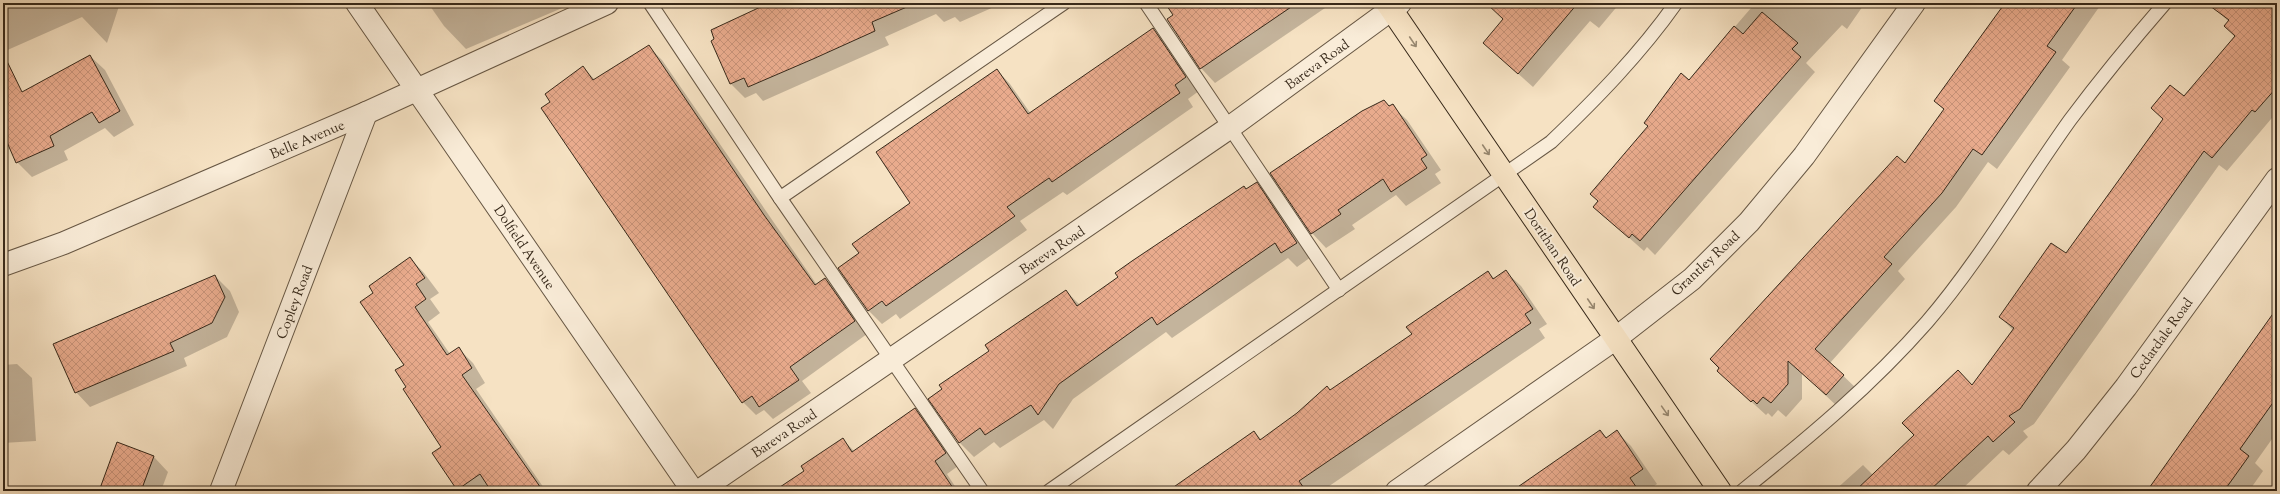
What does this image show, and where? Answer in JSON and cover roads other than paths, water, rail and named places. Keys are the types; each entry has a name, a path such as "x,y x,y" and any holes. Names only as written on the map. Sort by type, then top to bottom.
{"main road":[{"name":"Dorithan Road","path":"1393,5 1503,175 1720,491"}],"street":[{"name":"Dolfield Avenue","path":"357,3 693,491"},
{"name":"Belle Avenue","path":"3,265 64,243 366,113 607,3"},
{"name":"Grantley Road","path":"1397,491 1615,339 1692,279 1749,222 1804,156 1914,3"},
{"name":"Bareva Road","path":"699,491 1229,128 1393,5"},
{"name":"Copley Road","path":"221,491 366,113"},
{"name":"Cedardale Road","path":"2038,491 2076,450 2126,387 2277,178"}],"lane":[{"path":"650,3 780,198 982,491"},
{"path":"780,198 1064,3"},
{"path":"1146,3 1338,290"},
{"path":"1049,491 1551,142 1587,108 1658,28 1676,3"},
{"path":"1742,491 1812,435 1868,384 1928,321 1984,247 2070,120 2164,3"}]}
